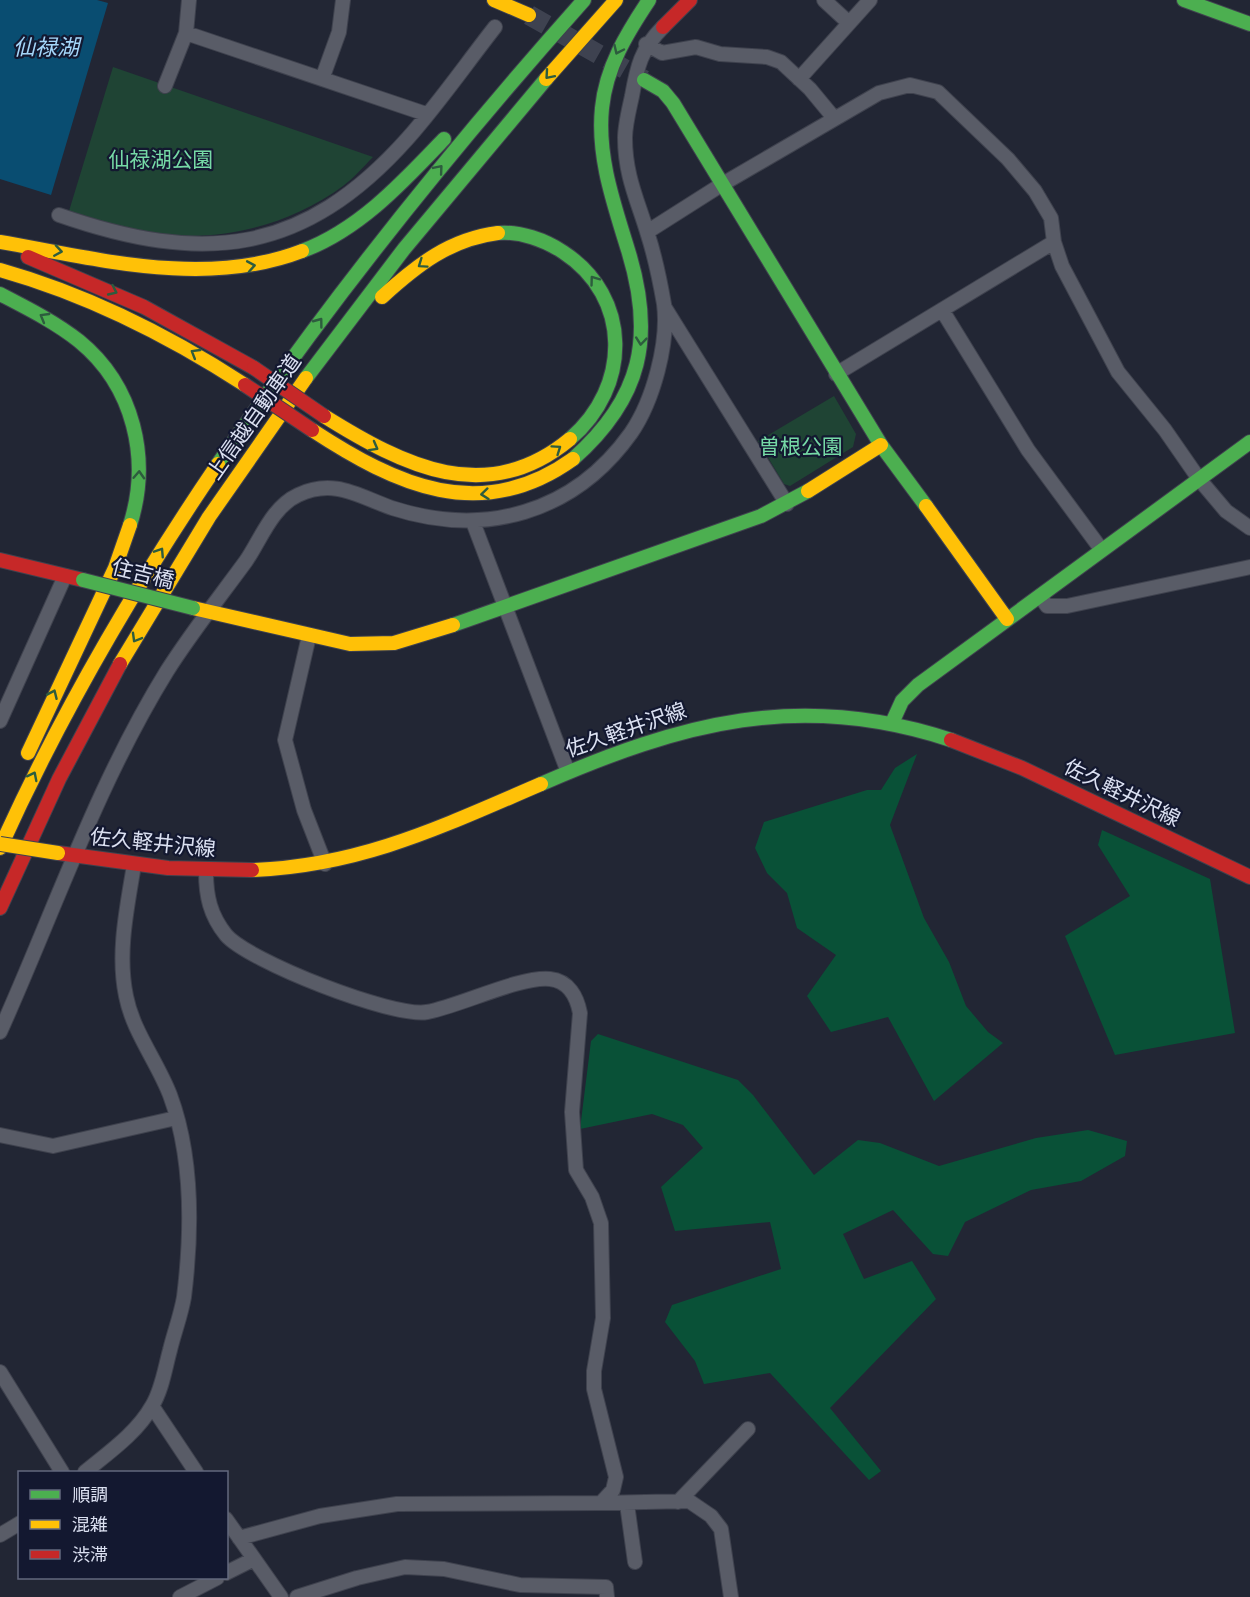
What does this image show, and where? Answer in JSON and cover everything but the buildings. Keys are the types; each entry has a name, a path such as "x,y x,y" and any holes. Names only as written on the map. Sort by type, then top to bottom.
{"main road":[{"path":"494,0 529,15"},
{"path":"0,242 192,269 241,268 264,264 308,249 352,223 407,178 573,0"},
{"name":"上信越自動車道","path":"0,846 20,801 79,689 142,580 214,469 352,277 498,97 584,0"},
{"name":"上信越自動車道","path":"0,908 42,813 98,702 165,588 226,492 373,289 442,201 615,0"},
{"path":"0,270 44,283 118,313 184,347 370,466 414,486 459,495 480,495 526,486 566,466 600,436 628,395 638,361 642,317 631,257 602,159 602,98 618,49 649,0"},
{"path":"663,27 690,0"},
{"path":"1184,0 1250,24"},
{"path":"644,80 663,91 673,103 881,445 1007,619"},
{"path":"0,247 131,299 194,331 254,368 324,416 385,453 441,473 492,476 516,470 558,449 590,419 602,402 614,370 615,333 612,313 593,276 579,262 547,241 530,236 494,233 458,242 431,257 381,297 354,328 165,588"},
{"path":"0,294 63,329 101,362 127,405 139,451 140,476 130,527 21,769 0,826"},
{"path":"892,723 903,701 918,685 1250,442"},
{"name":"住吉橋","path":"0,560 309,636 350,644 394,642 506,608 761,516 787,504 881,445"},
{"name":"佐久軽井沢線","path":"0,846 134,865 206,872 266,872 325,864 421,836 568,772 653,739 731,720 800,715 892,723 932,732 979,748 1250,877"}],"street":[{"path":"165,86 186,33 189,0"},
{"path":"322,79 339,32 343,0"},
{"path":"824,0 849,23"},
{"path":"799,79 870,0"},
{"path":"59,215 137,239 207,245 256,239 305,222 346,196 408,137 495,27"},
{"path":"0,1032 74,856 129,741 167,672 207,612 253,551 278,509 295,496 317,488 341,488 395,509 447,521 473,522 526,510 559,498 591,479 612,456 645,409 661,359 664,308 647,232 635,204 625,137 635,77 646,44 663,27"},
{"path":"186,33 426,114"},
{"path":"646,44 662,53 696,47 720,54 767,57 781,62 834,118"},
{"path":"647,232 879,93 910,85 938,92 996,146 1035,191 1051,218 1054,242 1062,266 1118,372 1226,511 1250,528"},
{"path":"836,374 1054,242"},
{"path":"664,308 787,504"},
{"path":"942,310 1028,450 1101,549"},
{"path":"473,522 568,772"},
{"path":"1040,596 1047,606 1067,606 1106,600 1250,567"},
{"path":"0,721 65,576"},
{"path":"309,636 285,740 304,810 325,864"},
{"path":"87,1471 128,1436 152,1406 161,1383 184,1290 188,1204 185,1149 170,1094 137,1030 126,997 121,961 134,865"},
{"path":"206,872 206,892 212,912 227,936 240,947 293,972 383,1007 427,1012 541,979 564,983 578,1001 580,1014 572,1112 576,1170 592,1197 601,1223 604,1274 603,1318 594,1371 594,1389 616,1477 613,1490 601,1503"},
{"path":"0,1135 53,1146 176,1118"},
{"path":"0,1372 61,1471"},
{"path":"152,1406 195,1471"},
{"path":"678,1502 748,1430"},
{"path":"239,1538 320,1516 397,1504 627,1504 689,1501 711,1516 721,1528 731,1597"},
{"path":"627,1504 635,1562"},
{"path":"228,1522 281,1597"},
{"path":"0,1535 18,1523"},
{"path":"228,1572 254,1558"},
{"path":"297,1597 357,1578 405,1567 444,1569 520,1585 606,1587 607,1597"},
{"path":"180,1597 215,1579"}],"green space":[{"name":"仙禄湖公園","path":"113,67 373,157 347,183 320,201 271,223 246,230 193,236 166,235 130,229 69,211"},
{"name":"曽根公園","path":"834,396 856,434 853,447 790,486 784,484 758,441"},
{"path":"917,754 890,825 924,918 949,962 966,1006 988,1032 1003,1043 934,1101 888,1017 831,1032 807,996 836,955 797,928 787,893 767,873 755,848 764,822 867,790 881,790 895,768"},
{"path":"1102,830 1210,879 1235,1033 1115,1055 1065,936 1130,896 1098,845"},
{"path":"598,1034 738,1080 753,1095 814,1175 858,1140 880,1143 939,1166 1036,1138 1088,1130 1127,1141 1125,1156 1081,1181 1031,1190 965,1222 948,1256 933,1254 893,1210 843,1234 864,1279 912,1261 936,1299 830,1408 881,1471 869,1480 770,1373 704,1384 695,1361 665,1322 672,1305 781,1269 770,1222 675,1231 661,1187 703,1148 683,1125 652,1114 580,1129 591,1041"}],"water":[{"name":"仙禄湖","path":"0,0 97,0 108,3 51,195 0,179"}],"tunnel":[{"path":"529,15 644,80"}],"traffic: fast":[{"path":"218,464 348,284 440,168 584,0"},
{"path":"573,459 596,436 614,413 628,389 641,338 636,281 608,180 601,126 608,78 619,51 649,0"},
{"path":"1184,0 1250,24"},
{"path":"306,378 404,249 546,79"},
{"path":"644,80 663,91 673,103 881,445 926,506"},
{"path":"302,251 323,242 361,218 396,188 444,139"},
{"path":"498,233 515,233 532,237 563,252 586,271 602,293 612,317 615,343 613,369 604,394 590,418 570,439"},
{"path":"0,294 51,321 70,334 98,359 113,379 125,402 138,450 139,475 130,525"},
{"path":"892,723 902,701 918,685 1250,442"},
{"path":"453,625 761,516 808,491"},
{"path":"83,580 193,608"},
{"path":"541,784 643,744 692,730 742,720 792,716 843,717 896,725 951,740"}],"traffic: slow":[{"path":"494,0 529,15"},
{"path":"546,79 616,0"},
{"path":"382,297 421,264 449,247 498,233"},
{"path":"0,242 113,262 190,269 228,268 265,262 302,251"},
{"path":"0,270 65,291 127,318 187,349 245,385"},
{"path":"120,664 209,517 306,378"},
{"path":"324,416 354,434 415,463 446,472 477,475 508,472 539,460 570,439"},
{"path":"312,430 375,467 407,481 440,490 472,493 505,490 539,479 573,459"},
{"path":"808,491 881,445"},
{"path":"0,848 48,748 101,651 158,556 218,464"},
{"path":"926,506 1007,619"},
{"path":"28,753 115,568 130,525"},
{"path":"193,608 350,644 394,643 453,625"},
{"path":"252,870 292,867 366,852 435,829 541,784"},
{"path":"0,844 58,853"}],"traffic: jam":[{"path":"663,27 690,0"},
{"path":"28,257 144,307 254,368"},
{"path":"254,368 324,416"},
{"path":"245,385 312,430"},
{"path":"0,560 83,580"},
{"path":"0,908 59,779 120,664"},
{"path":"951,740 1022,768 1250,877"},
{"path":"58,853 168,868 252,870"}]}
